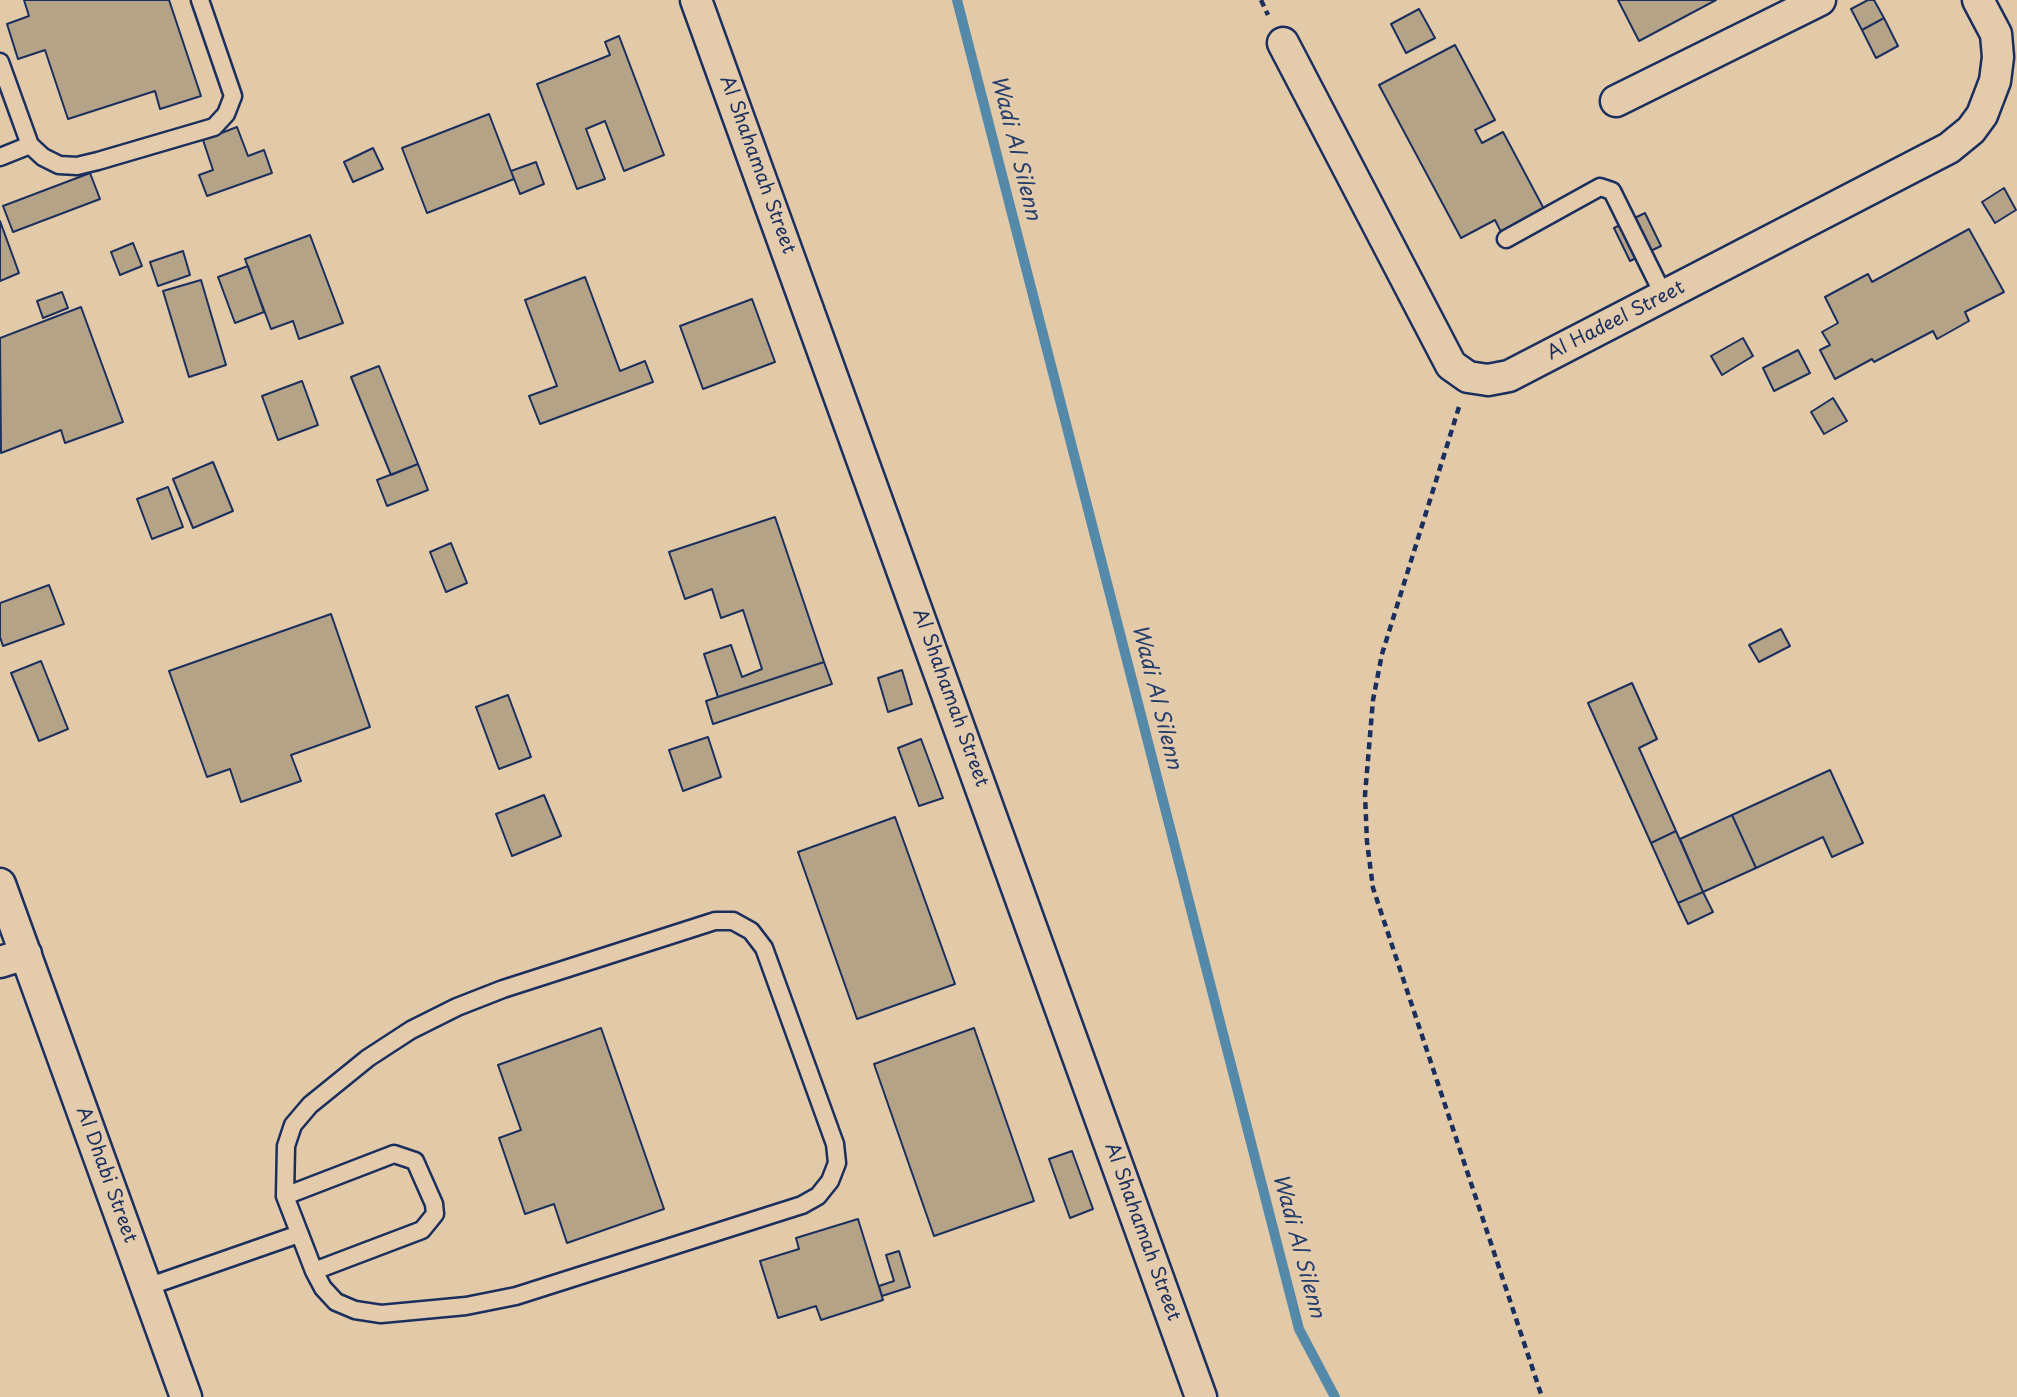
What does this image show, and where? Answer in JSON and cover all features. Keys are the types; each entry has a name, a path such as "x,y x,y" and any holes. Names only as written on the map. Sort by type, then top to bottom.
{"street":[{"name":"Al Shahamah Street","path":"696,0 1201,1397"},
{"path":"1616,101 1820,0"},
{"path":"1981,5 2017,16"},
{"name":"Al Hadeel Street","path":"1468,377 1488,380 1509,376 1949,148 1971,131 1990,99 1998,57 1996,34 1981,5"},
{"path":"1283,43 1451,365 1468,377"},
{"name":"Al Dhabi Street","path":"0,884 13,958 147,1287 186,1397"}],"lane":[{"path":"0,62 30,145 43,158 59,165 77,166 214,127 226,114 233,96 200,0"},
{"path":"0,157 30,145"},
{"path":"1506,239 1600,187 1612,191 1664,296"},
{"path":"715,922 733,922 742,926 751,931 764,948 835,1144 837,1163 831,1181 818,1196 802,1205 563,1282 466,1306 382,1314 355,1310 336,1302 323,1288 299,1234 285,1196 286,1146 293,1125 310,1105 340,1078 411,1030 503,989 715,922"},
{"path":"285,1196 394,1154 415,1161 434,1203 435,1214 422,1230 314,1271"},
{"path":"147,1287 299,1234"}],"path":[{"path":"1468,377 1382,654 1367,747 1367,842 1373,888 1542,1397"}],"building":[{"path":"24,0 169,0 201,96 160,109 155,91 68,119 45,50 18,59 7,24 29,16"},
{"path":"1618,0 1716,0 1639,41"},
{"path":"1868,0 1874,0 1884,18 1862,30 1851,9"},
{"path":"1419,9 1435,38 1406,53 1391,24"},
{"path":"1884,18 1898,46 1876,58 1862,30"},
{"path":"619,36 664,155 624,171 605,121 586,129 605,179 577,189 537,84 610,55 605,42"},
{"path":"1455,45 1495,120 1475,130 1482,143 1503,132 1544,209 1501,232 1495,220 1461,238 1379,85"},
{"path":"489,114 514,179 427,213 402,148"},
{"path":"237,127 248,156 264,150 272,173 207,196 199,175 213,170 203,140"},
{"path":"373,148 383,169 353,182 344,162"},
{"path":"536,162 544,184 520,194 511,171"},
{"path":"90,173 100,199 13,232 3,206"},
{"path":"2004,188 2016,210 1995,223 1982,202"},
{"path":"1645,213 1661,246 1630,261 1614,228"},
{"path":"0,221 19,273 0,281"},
{"path":"1969,229 2004,292 1965,312 1969,321 1937,339 1933,331 1835,379 1820,350 1830,345 1822,332 1838,323 1825,297 1868,274 1872,282"},
{"path":"310,235 343,323 299,339 293,321 271,329 245,259"},
{"path":"133,243 142,266 120,275 111,252"},
{"path":"183,251 190,275 158,286 150,262"},
{"path":"248,266 264,312 235,323 218,277"},
{"path":"585,277 620,371 645,361 653,382 540,424 529,396 557,386 525,300"},
{"path":"201,280 226,365 189,377 163,291"},
{"path":"62,292 68,308 43,318 37,301"},
{"path":"752,299 775,362 703,389 680,326"},
{"path":"81,307 123,422 65,443 61,430 1,453 0,338"},
{"path":"1743,338 1753,356 1722,375 1711,356"},
{"path":"1798,350 1810,373 1774,391 1763,368"},
{"path":"379,366 418,464 391,475 351,377"},
{"path":"302,381 318,425 278,440 262,396"},
{"path":"1833,398 1847,421 1824,434 1811,412"},
{"path":"213,462 233,511 193,528 173,479"},
{"path":"418,464 428,490 387,506 377,480"},
{"path":"168,487 183,527 152,539 137,499"},
{"path":"775,517 824,662 718,697 704,654 731,645 742,677 762,669 743,610 721,618 712,589 685,599 669,552"},
{"path":"451,543 467,583 446,592 430,552"},
{"path":"49,585 64,624 3,646 0,637 0,603"},
{"path":"331,614 370,727 291,755 301,781 241,802 230,769 207,777 169,671"},
{"path":"1781,629 1790,646 1759,662 1749,645"},
{"path":"41,661 68,729 39,741 11,673"},
{"path":"824,662 832,684 713,724 706,701"},
{"path":"902,670 912,704 888,712 878,678"},
{"path":"1632,683 1657,739 1639,748 1676,831 1651,843 1588,703"},
{"path":"508,695 531,757 499,769 476,707"},
{"path":"708,737 721,777 683,791 669,750"},
{"path":"921,739 943,798 919,806 898,748"},
{"path":"1830,770 1863,843 1832,857 1823,837 1756,868 1732,815"},
{"path":"544,795 561,836 512,856 496,814"},
{"path":"1732,815 1756,868 1703,892 1680,839"},
{"path":"895,817 955,984 857,1019 798,852"},
{"path":"1676,831 1703,892 1678,903 1651,843"},
{"path":"1703,892 1713,912 1688,924 1678,903"},
{"path":"601,1028 664,1209 567,1243 554,1204 525,1214 499,1138 521,1130 498,1065"},
{"path":"974,1028 1034,1201 934,1236 874,1064"},
{"path":"1072,1151 1093,1209 1070,1218 1049,1159"},
{"path":"858,1219 883,1300 821,1320 816,1306 778,1318 760,1261 799,1249 796,1238"},
{"path":"899,1251 910,1287 882,1296 879,1286 894,1281 886,1255"}],"waterway":[{"name":"Wadi Al Silenn","path":"957,0 1299,1329 1335,1397"}]}
